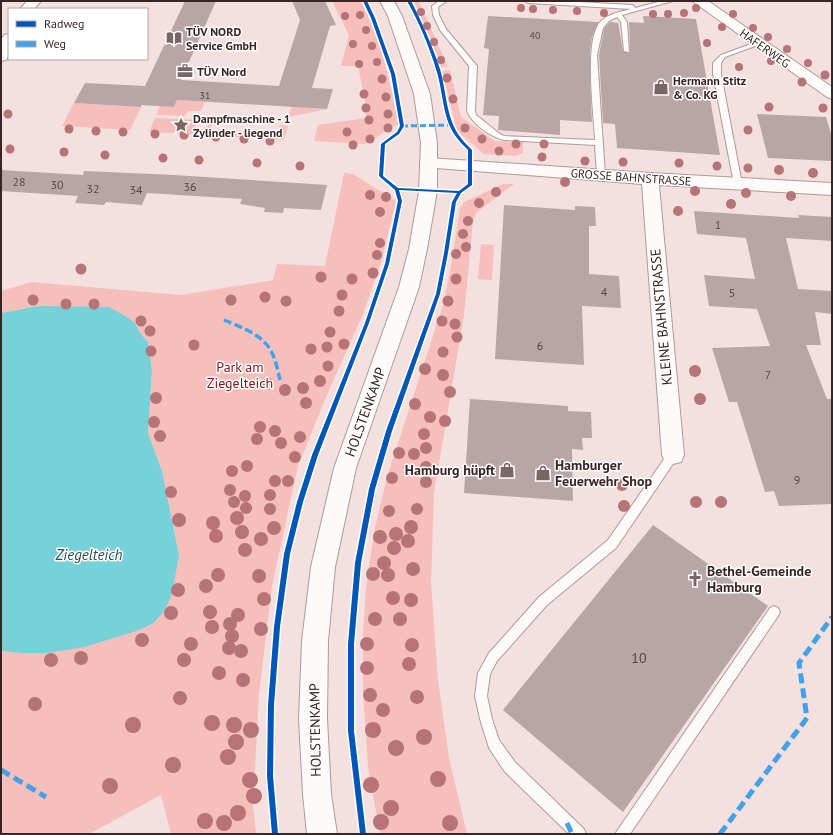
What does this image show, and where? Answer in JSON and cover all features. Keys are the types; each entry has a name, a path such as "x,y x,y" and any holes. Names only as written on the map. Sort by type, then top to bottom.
{"main road":[{"name":"HOLSTENKAMP","path":"322,834 317,794 313,719 315,641 323,567 345,468 409,287 425,211 429,163 427,125 422,94 395,16 386,1"}],"street":[{"name":"HAFERWEG","path":"699,1 832,94"},
{"path":"1,57 6,40"},
{"name":"GROSSE BAHNSTRASSE","path":"429,163 650,179 832,189"},
{"name":"KLEINE BAHNSTRASSE","path":"650,179 673,455"}],"lane":[{"path":"444,1 435,6 435,15 445,31 473,66 472,111 477,120 497,136 504,138 599,143"},
{"path":"528,1 640,8"},
{"path":"601,175 594,54 600,27 607,20 618,14 665,1"},
{"path":"618,14 624,22 627,51"},
{"path":"738,184 717,74 717,62 723,56 758,43"},
{"path":"579,834 510,767 494,743 486,719 481,696 484,673 493,657 543,601 612,544 673,455"},
{"path":"622,834 774,612"}],"green space":[{"path":"332,1 361,1 374,31 392,92 398,124 365,144 314,141 318,125 366,118 366,106 358,66 341,66 349,35"},
{"path":"414,1 419,1 448,67 441,67"},
{"path":"450,70 461,117 495,141 523,142 523,153 516,156 484,154 457,131 442,71"},
{"path":"177,100 205,102 201,111 188,111 185,116 156,115 160,106 174,107"},
{"path":"74,103 141,107 130,130 62,126"},
{"path":"292,107 327,109 288,117"},
{"path":"155,118 198,120 193,134 149,132"},
{"path":"209,122 213,122 210,130 277,134 280,125 288,126 284,140 204,135"},
{"name":"Park am Ziegelteich","path":"344,173 353,174 396,201 382,259 363,314 327,395 298,466 272,586 259,695 253,806 256,834 171,834 161,795 89,834 1,834 1,651 21,653 85,647 137,631 154,623 165,610 179,555 162,471 148,433 152,371 148,342 140,333 135,323 127,317 38,306 1,313 1,291 32,282 181,295 273,280 277,264 325,266"},
{"path":"503,184 514,184 476,213 473,221 464,315 434,493 431,583 438,680 449,758 467,834 380,834 368,767 363,692 363,635 366,587 374,532 387,477 443,305 460,208 464,202"},
{"path":"481,244 494,245 492,280 478,279"}],"water":[{"name":"Ziegelteich","path":"38,306 109,307 135,323 140,333 148,342 152,371 148,433 162,471 179,555 172,594 165,610 154,623 137,631 85,647 48,653 21,653 1,651 1,313"}],"building":[{"path":"185,1 216,1 181,80 279,86 300,20 292,1 325,1 336,25 330,26 312,88 333,89 327,109 177,100 174,107 141,105 141,107 74,103 85,83 145,86"},
{"path":"488,16 599,22 592,37 590,51 592,122 560,120 560,135 498,130 499,116 483,115 489,49 484,48"},
{"name":"Hermann Stitz & Co. KG","path":"643,16 696,19 720,155 617,148 615,124 603,123 599,55 604,29 610,22 618,23 623,51 630,53 629,22 644,23"},
{"path":"757,114 826,117 832,137 832,161 768,158"},
{"path":"1,170 83,175 84,171 174,175 327,185 321,210 284,208 283,213 264,212 265,208 240,204 242,199 147,193 142,205 106,202 104,205 75,203 78,196 1,191"},
{"path":"504,205 575,210 575,206 595,207 596,226 589,226 589,274 619,276 621,308 582,306 584,365 495,359"},
{"path":"694,211 799,218 798,215 832,217 832,241 786,238 798,289 832,291 832,314 815,312 821,345 806,345 827,399 832,399 832,504 779,506 774,491 765,492 737,402 729,402 712,348 770,346 757,309 709,306 704,275 755,279 746,238 697,234"},
{"path":"470,399 568,406 568,411 591,412 592,438 582,438 583,450 572,449 573,501 464,493"},
{"path":"653,525 768,606 623,812 503,710"}],"tram line":[{"path":"829,834 832,830"}],"marked path":[{"path":"402,126 451,125"},
{"path":"224,320 248,331 265,342 273,355 280,380"},
{"path":"720,834 807,718 799,663 832,617"},
{"path":"1,770 46,797"},
{"path":"567,823 572,834"}],"cycle path":[{"path":"275,834 270,776 271,705 277,627 287,554 300,502 315,455 367,323 387,264 400,201 397,189 381,176 383,144 398,133 402,126 393,74 373,18 365,1"},
{"path":"363,834 351,731 351,644 358,563 372,489 389,431 438,294 454,202 460,192 470,185 470,150 455,133 448,113 438,69 425,34 409,1"},
{"path":"397,189 460,192"}],"place":[{"name":"TÜV NORD Service GmbH","path":"174,38"},
{"name":"TÜV Nord","path":"185,71"},
{"name":"Hermann Stitz & Co. KG","path":"661,87"},
{"name":"Dampfmaschine - 1 Zylinder - liegend","path":"181,125"},
{"name":"Hamburg hüpft","path":"507,470"},
{"name":"Hamburger Feuerwehr Shop","path":"543,473"},
{"name":"Bethel-Gemeinde Hamburg","path":"695,579"}]}
